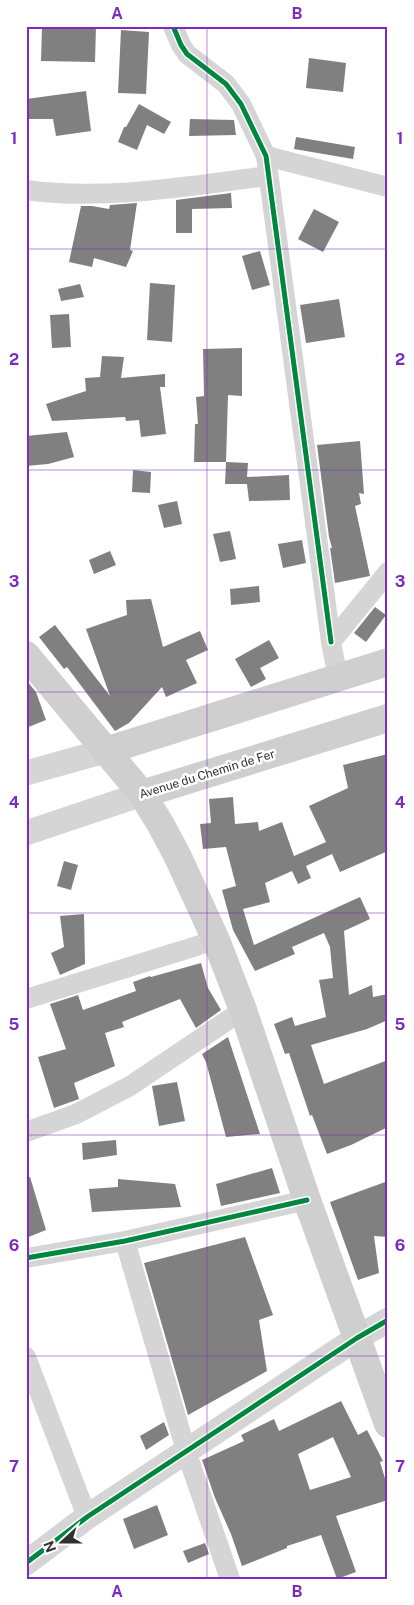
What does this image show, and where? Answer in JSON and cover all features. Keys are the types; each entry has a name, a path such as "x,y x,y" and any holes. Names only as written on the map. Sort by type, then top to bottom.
{"main road":[{"path":"26,655 142,794 161,825 216,940 243,1010 307,1200 388,1424"},
{"path":"105,751 388,662"},
{"name":"Avenue du Chemin de Fer","path":"142,794 388,718"}],"street":[{"path":"173,26 181,46 187,54 226,84 236,97 266,156 331,642 338,678"},
{"path":"266,156 388,187"},
{"path":"26,190 120,194 268,176"},
{"path":"331,642 388,572"},
{"path":"26,772 105,751"},
{"name":"Avenue du Chemin de Fer","path":"26,833 142,794"},
{"path":"26,999 216,940"},
{"path":"26,1132 76,1114 130,1086 243,1010"},
{"path":"26,1258 125,1241 307,1200"},
{"path":"125,1241 186,1451 230,1579"},
{"path":"26,1563 87,1517 387,1319"},
{"path":"26,1357 87,1517"}],"building":[{"path":"42,26 96,26 95,62 41,61"},
{"path":"121,30 149,32 146,94 118,93"},
{"path":"309,58 346,63 343,92 306,88"},
{"path":"86,91 91,131 56,136 53,119 26,119 26,99"},
{"path":"139,104 171,122 164,134 147,125 137,150 118,142 124,127 126,127"},
{"path":"190,119 234,120 236,135 189,136"},
{"path":"296,137 355,147 353,159 294,149"},
{"path":"231,193 232,208 192,209 192,233 176,233 176,200"},
{"path":"137,203 130,250 133,251 126,267 94,258 92,267 69,262 81,206 109,209 110,205"},
{"path":"314,209 339,222 323,252 298,239"},
{"path":"260,251 270,285 252,290 242,256"},
{"path":"150,283 175,285 172,342 147,340"},
{"path":"80,284 84,297 61,301 58,289"},
{"path":"339,299 345,337 306,343 300,305"},
{"path":"69,314 71,347 52,348 50,315"},
{"path":"242,348 242,396 228,395 226,462 194,462 195,424 198,424 196,397 204,396 203,349"},
{"path":"102,356 124,357 121,378 165,374 165,387 160,387 166,434 141,437 139,420 126,421 125,417 52,421 46,404 86,391 85,378 100,377"},
{"path":"67,432 74,457 48,464 26,466 26,436"},
{"path":"360,441 364,494 359,493 361,504 355,506 370,576 335,583 330,548 332,548 317,445"},
{"path":"226,462 248,463 247,477 289,475 290,500 249,501 247,484 225,484"},
{"path":"133,470 151,472 150,493 132,492"},
{"path":"177,501 182,524 164,528 158,505"},
{"path":"230,531 236,559 220,562 213,534"},
{"path":"302,540 306,563 283,568 278,544"},
{"path":"110,551 116,565 94,574 89,560"},
{"path":"259,586 260,602 231,605 230,589"},
{"path":"151,599 163,647 200,631 208,650 186,660 197,683 166,697 162,687 129,723 115,731 67,667 64,669 39,637 55,625 110,696 86,629 127,615 126,600"},
{"path":"375,607 386,615 366,642 354,633"},
{"path":"269,640 279,658 260,668 266,679 251,687 235,659"},
{"path":"26,680 36,692 46,720 26,728"},
{"path":"388,754 388,851 340,872 332,854 306,866 311,878 298,884 292,871 265,883 270,902 243,909 254,945 360,897 370,919 344,931 349,995 372,985 373,997 388,994 388,1020 367,1029 311,1045 324,1084 388,1060 388,1127 327,1154 312,1115 310,1116 289,1053 285,1054 274,1024 292,1017 295,1026 326,1017 319,980 333,978 330,947 324,933 292,947 295,954 255,971 233,930 222,890 236,886 226,847 203,849 200,824 211,823 209,799 233,797 235,824 258,822 259,831 282,822 294,856 326,842 309,806 348,788 343,765"},
{"path":"64,861 78,865 71,890 57,886"},
{"path":"84,914 85,964 60,975 51,953 64,947 60,916"},
{"path":"201,963 208,988 221,1010 196,1028 180,999 122,1022 124,1027 105,1033 115,1066 74,1083 79,1099 54,1108 38,1057 66,1049 50,1004 78,995 83,1010 136,991 133,982"},
{"path":"228,1037 260,1134 226,1137 206,1062 202,1054"},
{"path":"177,1082 185,1121 159,1126 152,1086"},
{"path":"116,1140 117,1155 83,1160 82,1143"},
{"path":"272,1168 280,1193 221,1206 216,1184"},
{"path":"26,1177 30,1177 46,1230 26,1238"},
{"path":"118,1179 175,1184 181,1207 92,1212 89,1189 118,1187"},
{"path":"388,1181 388,1237 374,1236 379,1273 358,1280 330,1202"},
{"path":"245,1237 273,1315 259,1320 267,1371 188,1415 144,1263"},
{"path":"341,1401 358,1435 367,1430 383,1461 380,1462 388,1488 388,1500 336,1516 356,1572 337,1579 321,1535 287,1546 287,1548 242,1566 202,1460 244,1441 241,1435 274,1419 279,1431","holes":["333,1437 351,1477 310,1490 298,1454"]},
{"path":"164,1422 169,1435 146,1450 140,1436"},
{"path":"157,1505 168,1535 134,1549 123,1519"},
{"path":"205,1543 209,1554 188,1563 183,1551"}],"cycle path":[{"path":"173,26 187,54 226,84 241,104 266,156 331,642"},
{"path":"26,1258 125,1241 307,1200"},
{"path":"26,1563 87,1517 357,1338 388,1320"}]}
